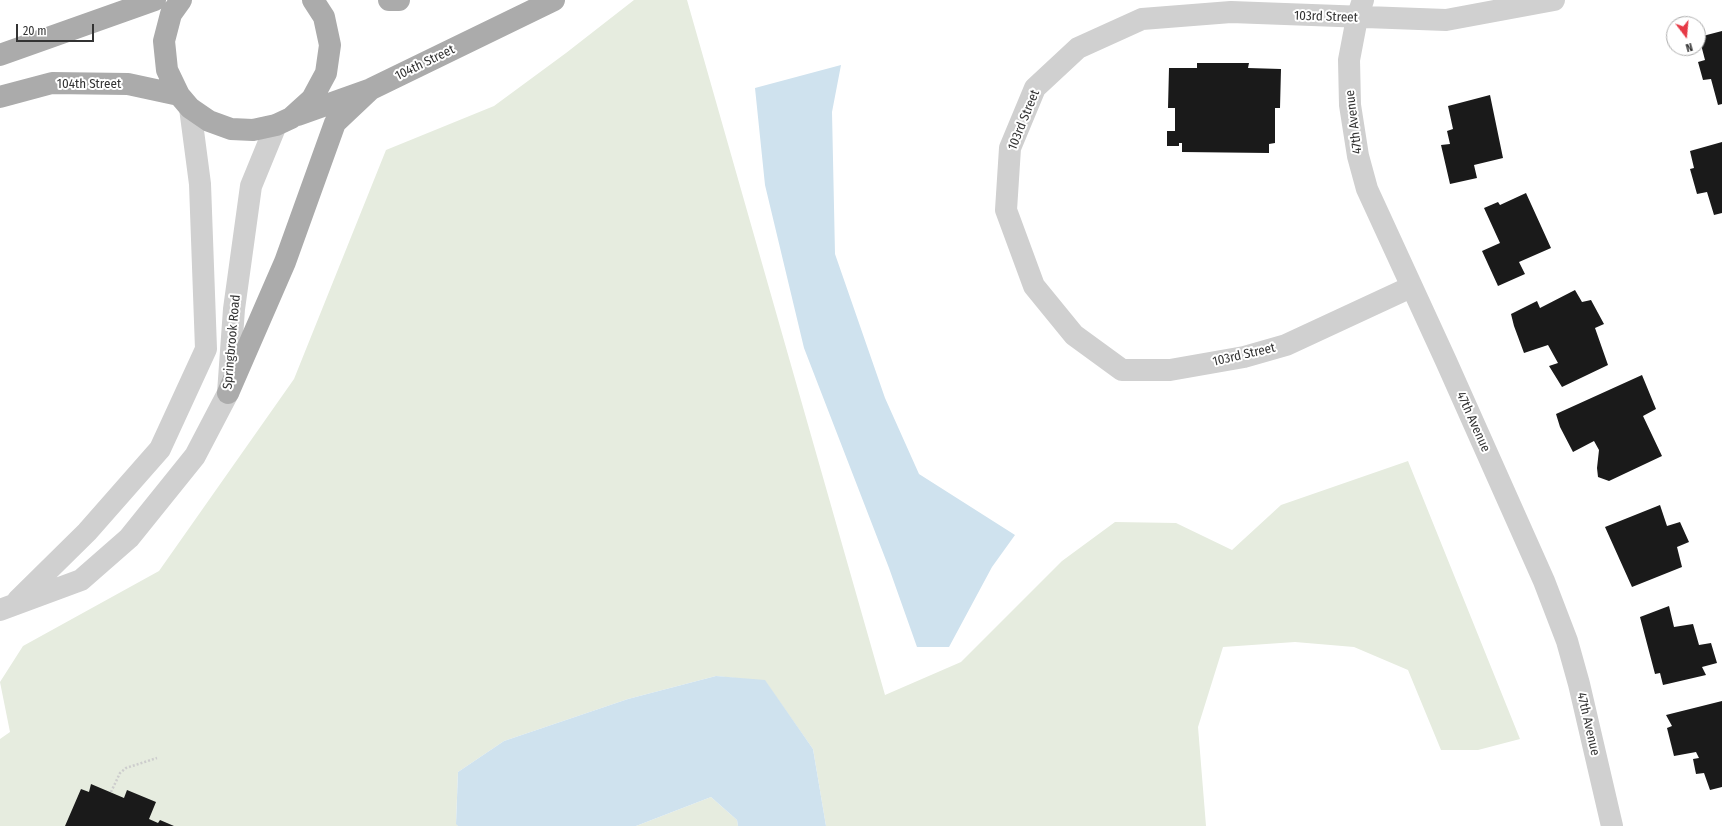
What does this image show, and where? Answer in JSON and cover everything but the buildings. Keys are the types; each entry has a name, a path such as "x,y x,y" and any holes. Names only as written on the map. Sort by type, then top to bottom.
{"main road":[{"path":"0,55 122,6 155,0"},
{"path":"181,0 171,14 164,42 167,70 185,101"},
{"path":"284,122 312,99 326,74 330,45 324,17 313,0"},
{"path":"389,0 399,0"},
{"name":"104th Street","path":"0,97 52,83 128,84 185,101 209,121 230,129 253,130 284,122 371,89 554,0"},
{"path":"228,394 285,262 335,123 371,89"}],"street":[{"name":"103rd Street","path":"1411,287 1286,345 1251,355 1170,370 1122,370 1074,335 1034,286 1006,210 1010,148 1035,88 1078,48 1142,19 1231,12 1357,6 1446,20 1554,0"},
{"name":"47th Avenue","path":"1357,6 1349,60 1350,105 1358,156 1367,189 1544,581 1567,641 1579,684 1612,826"},
{"name":"Springbrook Road","path":"6,608 87,532 160,449 206,349 200,184 185,101"},
{"name":"Springbrook Road","path":"6,608 81,580 130,538 195,456 228,394 234,309 251,186 284,122"}],"path":[{"path":"111,792 120,773 126,768 157,758"}],"shaded area":[{"path":"634,0 687,0 885,695 961,662 1062,561 1115,522 1176,523 1232,550 1281,505 1408,461 1520,739 1478,750 1441,750 1408,670 1354,647 1295,642 1223,647 1198,727 1206,826 826,826 813,749 765,681 716,676 628,699 504,741 458,772 456,823 458,826 0,826 0,739 10,732 0,682 23,646 159,571 294,379 386,150 494,106 566,53"},
{"path":"711,797 737,820 738,826 636,826"}],"water":[{"path":"841,65 832,112 835,254 885,398 919,474 1015,535 992,567 949,647 917,647 889,568 804,348 765,185 755,88"},
{"path":"716,676 765,680 813,749 826,826 738,826 737,820 711,797 636,826 458,826 456,824 458,772 504,741 628,699"}]}
